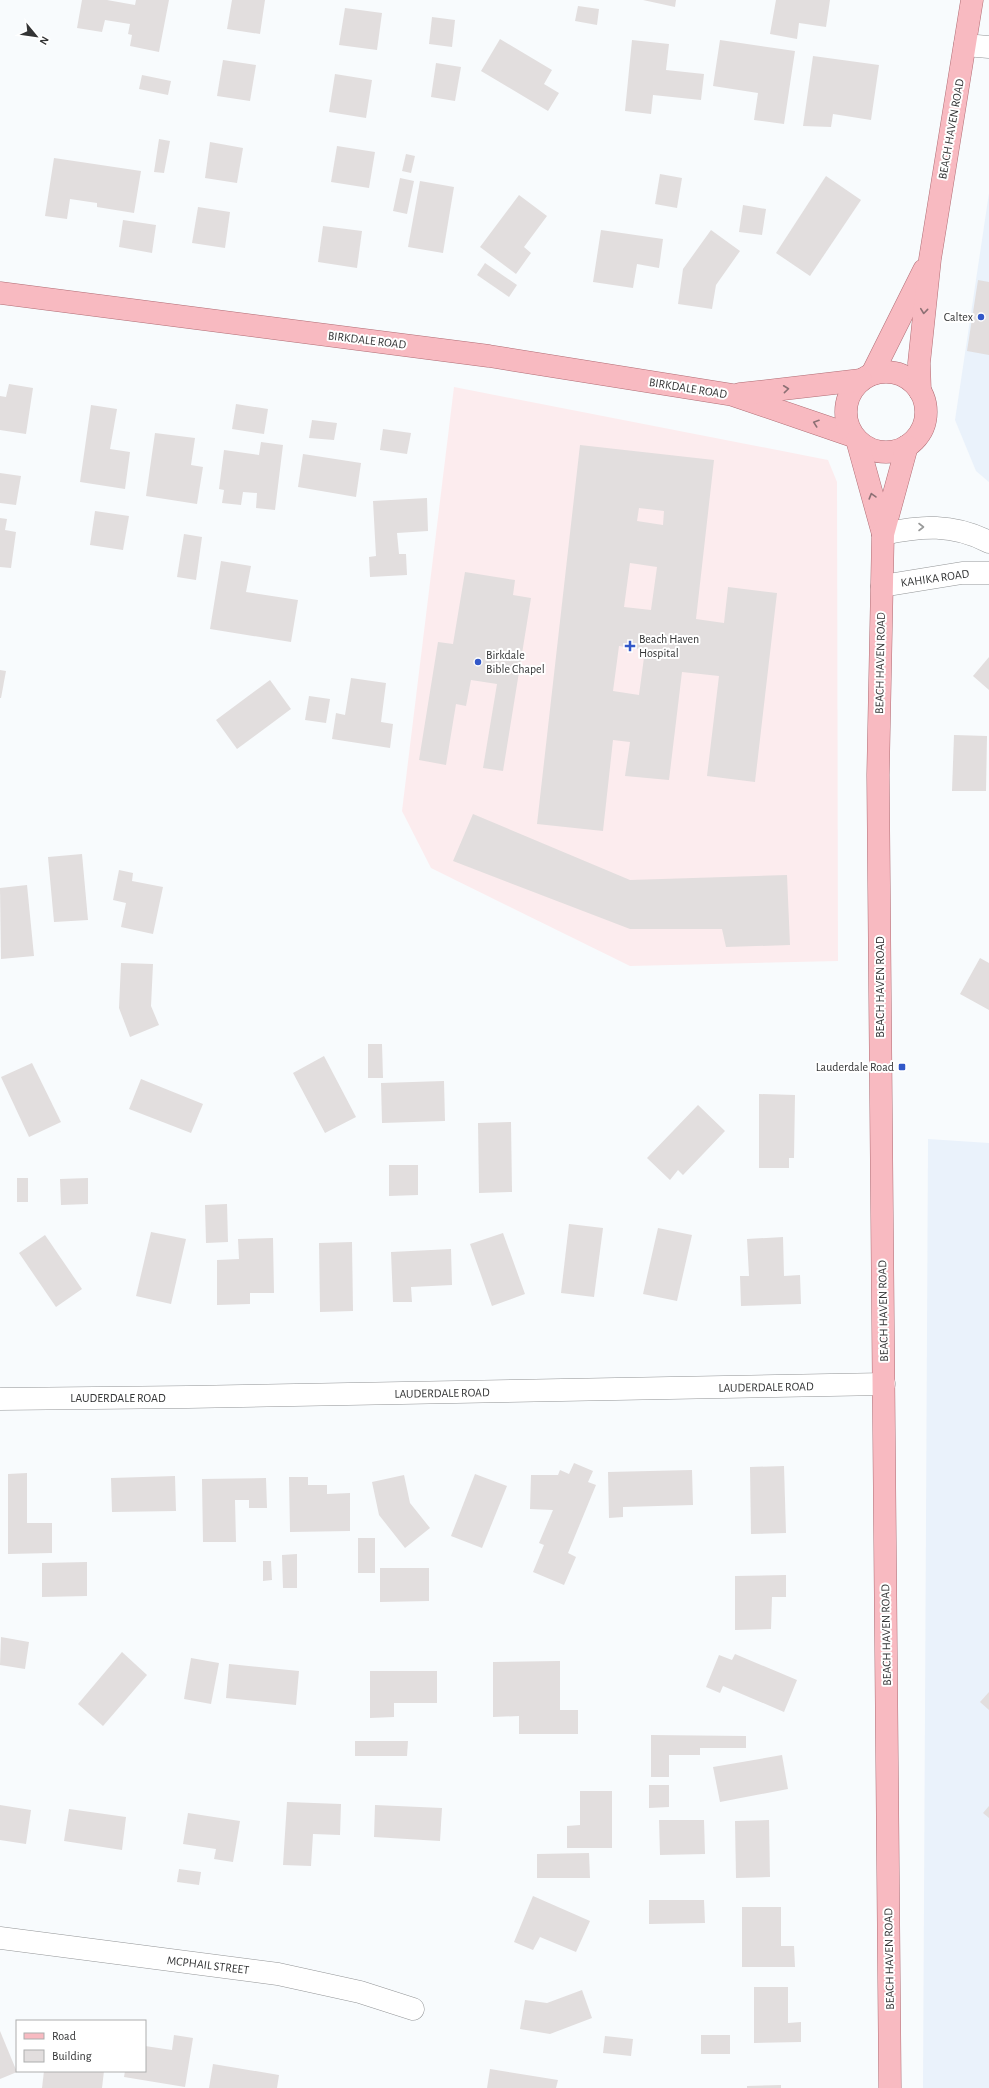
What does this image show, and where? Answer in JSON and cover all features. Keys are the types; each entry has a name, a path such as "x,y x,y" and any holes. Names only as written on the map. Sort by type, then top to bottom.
{"main road":[{"name":"BEACH HAVEN ROAD","path":"920,391 919,363 930,258 972,0"},
{"name":"BEACH HAVEN ROAD","path":"866,377 930,258"},
{"name":"BIRKDALE ROAD","path":"0,294 489,356 733,395 855,438"},
{"path":"894,372 905,376 920,391 925,403 926,415 923,427 917,438 907,446 894,451 881,452 868,448 855,438 848,426 846,406 848,397 866,377 894,372"},
{"name":"BIRKDALE ROAD","path":"733,395 866,377"},
{"name":"BEACH HAVEN ROAD","path":"855,438 883,534"},
{"name":"BEACH HAVEN ROAD","path":"890,2088 878,775 883,534 907,446"}],"street":[{"path":"965,45 989,47"},
{"path":"883,534 916,527 943,527 971,532 989,542"},
{"name":"KAHIKA ROAD","path":"882,586 962,573 989,573"},
{"name":"LAUDERDALE ROAD","path":"0,1398 196,1397 884,1384"},
{"name":"MCPHAIL STREET","path":"0,1938 278,1974 360,1992 414,2009"}],"shaded area":[{"path":"989,193 989,482 976,471 955,420"},
{"name":"Beach Haven Hospital","path":"454,387 828,460 837,482 838,961 630,966 431,868 402,811"},
{"path":"928,1139 989,1143 989,2088 923,2088"}],"building":[{"path":"82,0 107,0 135,5 136,0 169,0 159,52 130,46 132,35 128,34 130,24 105,20 102,32 77,28"},
{"path":"232,0 265,0 260,34 227,29"},
{"path":"643,0 676,0 675,7"},
{"path":"776,0 830,0 826,27 799,23 797,39 770,34"},
{"path":"578,6 599,9 597,25 575,21"},
{"path":"345,8 382,13 377,50 339,45"},
{"path":"432,17 455,20 452,47 429,44"},
{"path":"500,39 552,70 544,84 559,93 548,111 481,71"},
{"path":"632,40 669,44 666,70 704,74 701,100 653,95 651,114 625,111"},
{"path":"720,40 795,51 784,124 754,120 758,93 713,86"},
{"path":"813,56 879,65 871,120 833,114 831,127 803,126"},
{"path":"223,60 256,65 250,101 217,96"},
{"path":"436,63 461,67 455,101 431,97"},
{"path":"335,74 372,80 366,118 329,112"},
{"path":"142,75 171,81 168,95 139,89"},
{"path":"159,139 170,141 164,173 154,172"},
{"path":"210,142 243,148 237,183 205,178"},
{"path":"337,146 375,152 369,188 331,182"},
{"path":"406,154 415,156 411,173 402,171"},
{"path":"54,158 141,171 134,213 97,207 97,203 70,199 67,219 45,216"},
{"path":"660,174 682,178 677,208 655,204"},
{"path":"826,176 861,200 810,276 776,253"},
{"path":"400,178 414,181 407,214 393,211"},
{"path":"420,181 454,187 443,253 408,247"},
{"path":"519,195 547,216 524,247 531,253 516,274 480,247"},
{"path":"743,205 766,209 762,235 739,232"},
{"path":"198,207 230,212 225,248 192,243"},
{"path":"123,220 156,225 152,253 119,247"},
{"path":"323,226 362,231 357,268 318,262"},
{"path":"601,230 663,239 659,268 637,264 633,288 593,282"},
{"path":"711,230 740,251 716,285 712,309 678,304 683,269"},
{"path":"485,263 517,285 509,297 477,275"},
{"name":"Caltex","path":"978,280 989,282 989,355 967,351"},
{"path":"9,384 33,388 26,434 0,430 0,396 6,397"},
{"path":"236,404 268,409 264,434 232,429"},
{"path":"91,405 117,409 110,449 130,452 125,489 80,482"},
{"path":"312,420 337,423 334,440 309,438"},
{"path":"383,429 411,433 407,454 380,450"},
{"path":"155,433 195,438 191,465 203,467 197,504 146,496"},
{"path":"261,442 283,445 275,510 256,508 257,493 243,492 241,505 222,503 224,490 219,489 224,450 259,455"},
{"path":"580,445 714,460 696,619 724,623 728,587 777,593 755,782 707,776 719,676 682,672 669,780 625,776 630,742 613,740 603,831 537,824","holes":["639,508 664,511 663,525 637,521","630,563 657,567 651,610 624,607","619,646 645,650 639,695 613,691"]},
{"path":"303,454 361,463 356,497 298,487"},
{"path":"0,473 21,476 16,505 0,503"},
{"path":"427,498 428,531 397,533 399,554 406,554 407,575 370,577 369,557 376,556 373,501"},
{"path":"95,511 129,516 123,550 90,545"},
{"path":"0,518 7,519 5,530 16,532 11,568 0,567"},
{"path":"184,534 202,537 196,580 177,577"},
{"path":"221,561 251,566 246,592 298,600 291,642 210,629"},
{"name":"Birkdale Bible Chapel","path":"465,572 515,580 513,595 531,598 503,771 483,768 497,684 471,680 466,706 456,704 446,765 419,760 438,642 453,644"},
{"path":"989,657 989,690 973,676"},
{"path":"0,670 6,671 1,698 0,698"},
{"path":"351,678 386,683 381,722 393,724 390,748 332,739 336,713 345,715"},
{"path":"270,680 291,709 237,749 216,720"},
{"path":"309,696 330,699 326,723 305,720"},
{"path":"954,735 987,736 986,791 952,791"},
{"path":"473,814 630,880 787,875 790,945 726,947 722,929 630,929 453,861"},
{"path":"82,854 88,920 54,922 48,857"},
{"path":"119,870 133,873 132,881 163,887 153,934 121,927 126,903 113,900"},
{"path":"27,885 34,956 1,959 0,888"},
{"path":"980,958 989,963 989,1010 960,994"},
{"path":"121,963 153,964 151,1006 159,1025 130,1037 119,1008"},
{"path":"368,1044 382,1044 383,1078 368,1078"},
{"path":"324,1056 356,1117 325,1133 293,1073"},
{"path":"32,1063 61,1122 29,1137 1,1077"},
{"path":"141,1079 203,1104 191,1133 129,1109"},
{"path":"444,1081 445,1121 382,1123 381,1083"},
{"path":"759,1094 795,1095 794,1158 789,1158 789,1168 759,1168"},
{"path":"698,1105 725,1131 683,1175 678,1170 670,1180 647,1158"},
{"path":"511,1122 512,1192 479,1193 478,1123"},
{"path":"389,1165 418,1165 418,1195 389,1196"},
{"path":"17,1178 28,1178 28,1202 17,1202"},
{"path":"88,1178 88,1204 61,1205 60,1179"},
{"path":"227,1204 228,1242 206,1243 205,1205"},
{"path":"569,1224 603,1228 594,1297 561,1293"},
{"path":"658,1228 692,1235 677,1301 643,1294"},
{"path":"151,1232 186,1239 171,1304 136,1296"},
{"path":"503,1233 525,1294 492,1306 470,1244"},
{"path":"45,1235 82,1289 56,1307 19,1253"},
{"path":"783,1237 784,1276 800,1275 801,1304 741,1306 740,1276 749,1276 747,1239"},
{"path":"273,1238 274,1293 250,1293 250,1304 217,1305 217,1260 239,1259 238,1239"},
{"path":"352,1242 353,1311 320,1312 319,1243"},
{"path":"451,1249 452,1285 411,1287 412,1302 393,1302 391,1252"},
{"path":"574,1463 593,1471 588,1482 596,1485 568,1553 576,1557 564,1585 533,1572 544,1545 539,1543 553,1510 530,1509 531,1475 558,1475 560,1470 569,1474"},
{"path":"784,1466 786,1533 751,1534 750,1467"},
{"path":"692,1470 693,1505 623,1507 623,1517 609,1518 608,1472"},
{"path":"27,1473 27,1523 52,1523 52,1553 8,1554 8,1474"},
{"path":"475,1474 507,1486 482,1548 451,1536"},
{"path":"404,1475 410,1503 430,1528 405,1548 379,1515 372,1482"},
{"path":"175,1476 176,1511 112,1512 111,1478"},
{"path":"289,1477 308,1477 308,1485 327,1485 327,1494 350,1493 350,1531 290,1532"},
{"path":"266,1478 267,1508 249,1508 249,1500 235,1500 236,1542 203,1542 202,1479"},
{"path":"358,1538 375,1538 375,1573 358,1573"},
{"path":"297,1554 297,1588 283,1588 282,1555"},
{"path":"263,1561 271,1561 272,1580 263,1581"},
{"path":"87,1562 87,1596 42,1597 42,1563"},
{"path":"380,1568 429,1568 429,1601 380,1602"},
{"path":"786,1575 786,1597 772,1597 771,1629 735,1630 735,1576"},
{"path":"1,1637 29,1642 25,1669 0,1665"},
{"path":"122,1652 147,1675 103,1726 78,1704"},
{"path":"735,1654 797,1680 784,1712 723,1686 720,1693 706,1687 719,1655 732,1660"},
{"path":"191,1658 219,1663 211,1704 184,1699"},
{"path":"560,1661 560,1710 578,1710 578,1734 519,1734 519,1716 493,1717 493,1662"},
{"path":"229,1664 299,1671 296,1705 226,1698"},
{"path":"370,1671 437,1671 437,1703 394,1703 394,1717 370,1718"},
{"path":"989,1692 989,1710 980,1702"},
{"path":"651,1735 746,1736 746,1748 700,1748 700,1755 669,1755 669,1777 651,1777"},
{"path":"355,1741 408,1741 407,1756 355,1756"},
{"path":"782,1755 788,1789 720,1802 713,1767"},
{"path":"649,1785 669,1785 669,1807 649,1808"},
{"path":"580,1791 612,1791 612,1848 567,1848 567,1826 580,1825"},
{"path":"287,1802 341,1804 340,1835 313,1834 311,1866 283,1865"},
{"path":"0,1805 31,1810 26,1844 0,1840"},
{"path":"375,1805 442,1808 440,1841 374,1837"},
{"path":"989,1806 989,1818 983,1813"},
{"path":"69,1809 126,1817 122,1850 64,1841"},
{"path":"188,1813 240,1821 233,1862 214,1859 216,1849 183,1844"},
{"path":"659,1820 704,1820 705,1854 660,1855"},
{"path":"769,1820 770,1877 736,1878 735,1821"},
{"path":"589,1853 590,1878 537,1878 537,1854"},
{"path":"179,1869 201,1872 199,1885 177,1882"},
{"path":"533,1896 590,1921 576,1952 540,1937 533,1950 514,1942"},
{"path":"649,1900 704,1900 705,1923 649,1924"},
{"path":"742,1907 781,1907 781,1946 794,1946 795,1967 742,1967"},
{"path":"754,1987 788,1987 788,2023 801,2022 801,2042 754,2043"},
{"path":"582,1990 592,2018 550,2034 520,2029 525,2000 547,2003"},
{"path":"0,2031 17,2072 0,2079"},
{"path":"174,2035 193,2038 185,2087 124,2077 125,2072 146,2072 146,2046 172,2050"},
{"path":"701,2035 730,2035 730,2054 701,2054"},
{"path":"605,2036 633,2039 631,2056 603,2053"},
{"path":"213,2064 279,2075 277,2088 209,2088"},
{"path":"490,2069 558,2080 556,2088 487,2088"},
{"path":"44,2072 104,2072 102,2088 42,2088"},
{"path":"781,2085 781,2088 747,2088 747,2086"}],"place":[{"name":"Caltex","path":"981,317"},
{"name":"Beach Haven Hospital","path":"630,646"},
{"name":"Birkdale Bible Chapel","path":"478,662"},
{"name":"Lauderdale Road","path":"902,1067"}]}
